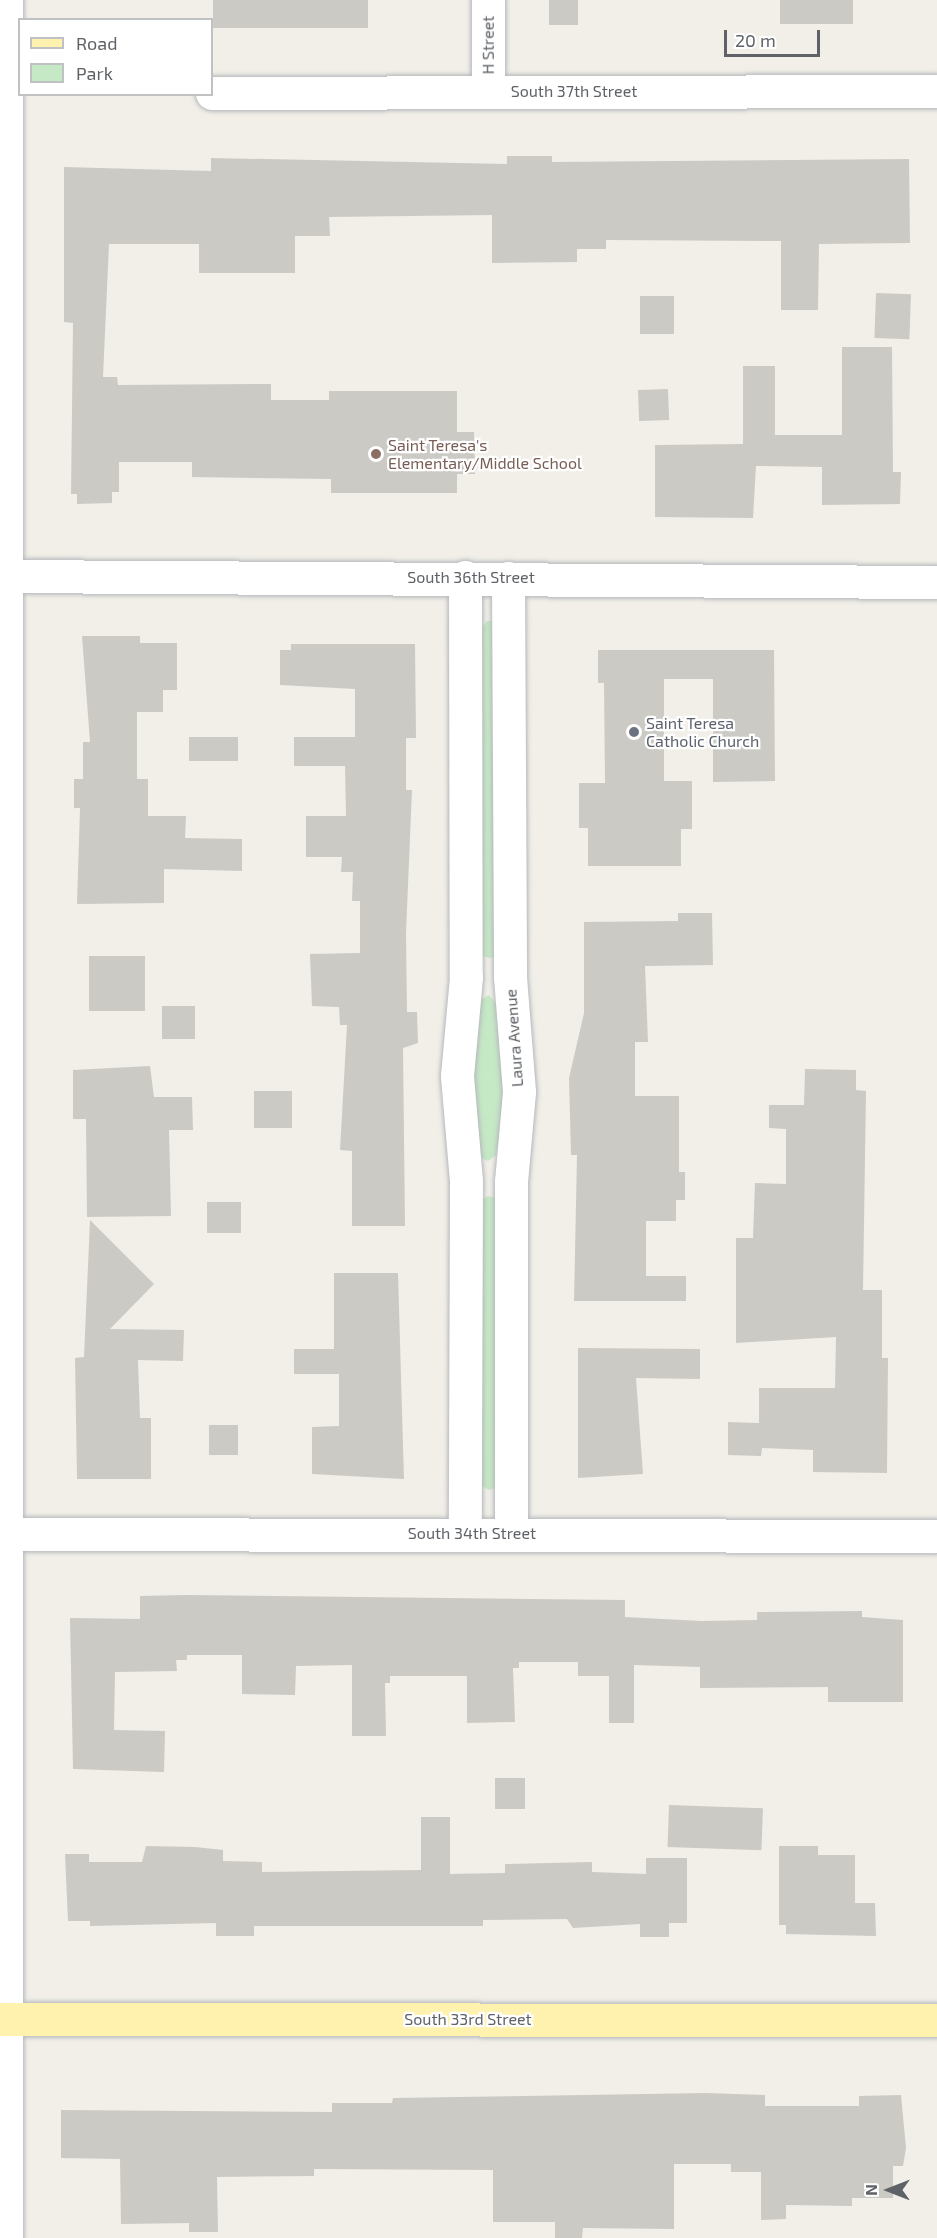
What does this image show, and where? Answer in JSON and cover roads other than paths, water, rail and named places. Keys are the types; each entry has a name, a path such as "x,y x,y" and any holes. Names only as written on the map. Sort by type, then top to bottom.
{"main road":[{"name":"South 33rd Street","path":"3,2018 937,2020"}],"street":[{"path":"6,0 13,94 3,615 6,1534 3,2018 6,2238"},
{"name":"H Street","path":"488,0 488,91"},
{"name":"South 37th Street","path":"213,93 937,91"},
{"name":"South 36th Street","path":"5,576 465,577 937,582"},
{"path":"465,577 466,977 456,1076 466,1181 465,1533"},
{"name":"Laura Avenue","path":"508,578 510,977 519,1092 511,1181 511,1534"},
{"path":"466,977 510,977"},
{"path":"466,1181 511,1181"},
{"name":"South 34th Street","path":"6,1534 465,1533 937,1536"}],"place":[{"name":"Saint Teresa's Elementary/Middle School","path":"376,454"},
{"name":"Saint Teresa Catholic Church","path":"634,732"}]}
